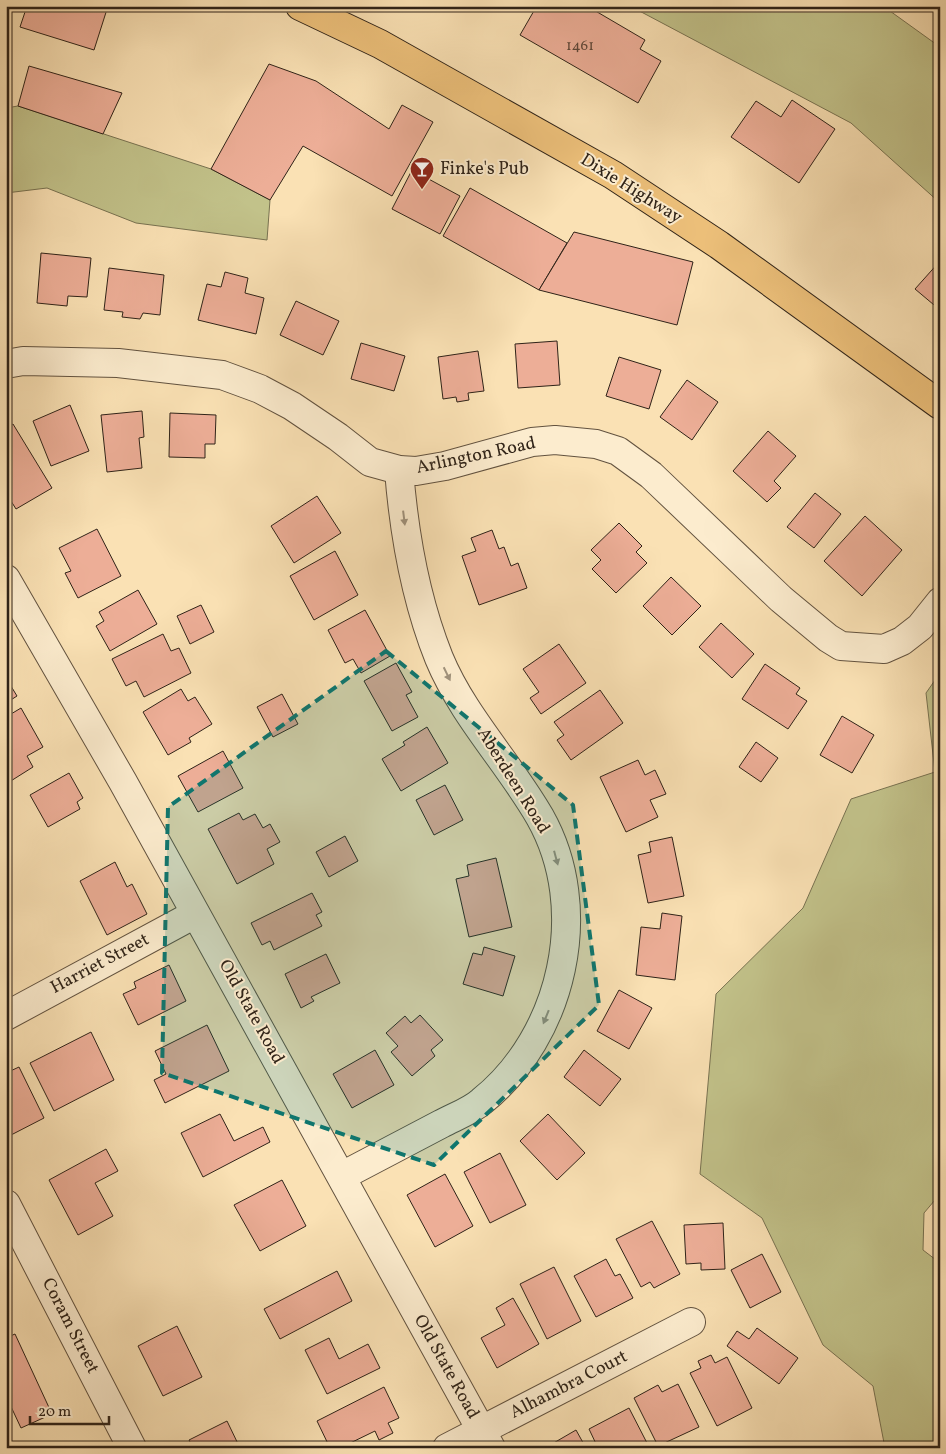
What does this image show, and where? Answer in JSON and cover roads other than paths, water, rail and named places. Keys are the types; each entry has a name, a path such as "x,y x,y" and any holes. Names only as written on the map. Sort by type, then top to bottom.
{"main road":[{"name":"Dixie Highway","path":"300,6 380,44 613,175 719,245 940,405"}],"street":[{"name":"Arlington Road","path":"6,364 23,361 118,363 222,375 260,389 292,406 338,437 370,462 400,470 416,471 445,466 532,442 555,440 596,444 618,451 651,475 781,600 828,638 842,646 884,649 902,641 920,628 940,602"},
{"name":"Aberdeen Road","path":"342,1176 482,1102 523,1059 543,1024 552,1000 560,974 566,933 562,881 554,850 540,818 457,693 440,658 417,594 405,530 400,470"},
{"name":"Old State Road","path":"6,579 123,782 486,1439"},
{"name":"Harriet Street","path":"6,1016 195,914"},
{"name":"Coram Street","path":"6,1204 132,1448"},
{"name":"Alhambra Court","path":"447,1448 486,1439 691,1322"}],"place":[{"name":"Finke's Pub","path":"422,190"}]}
